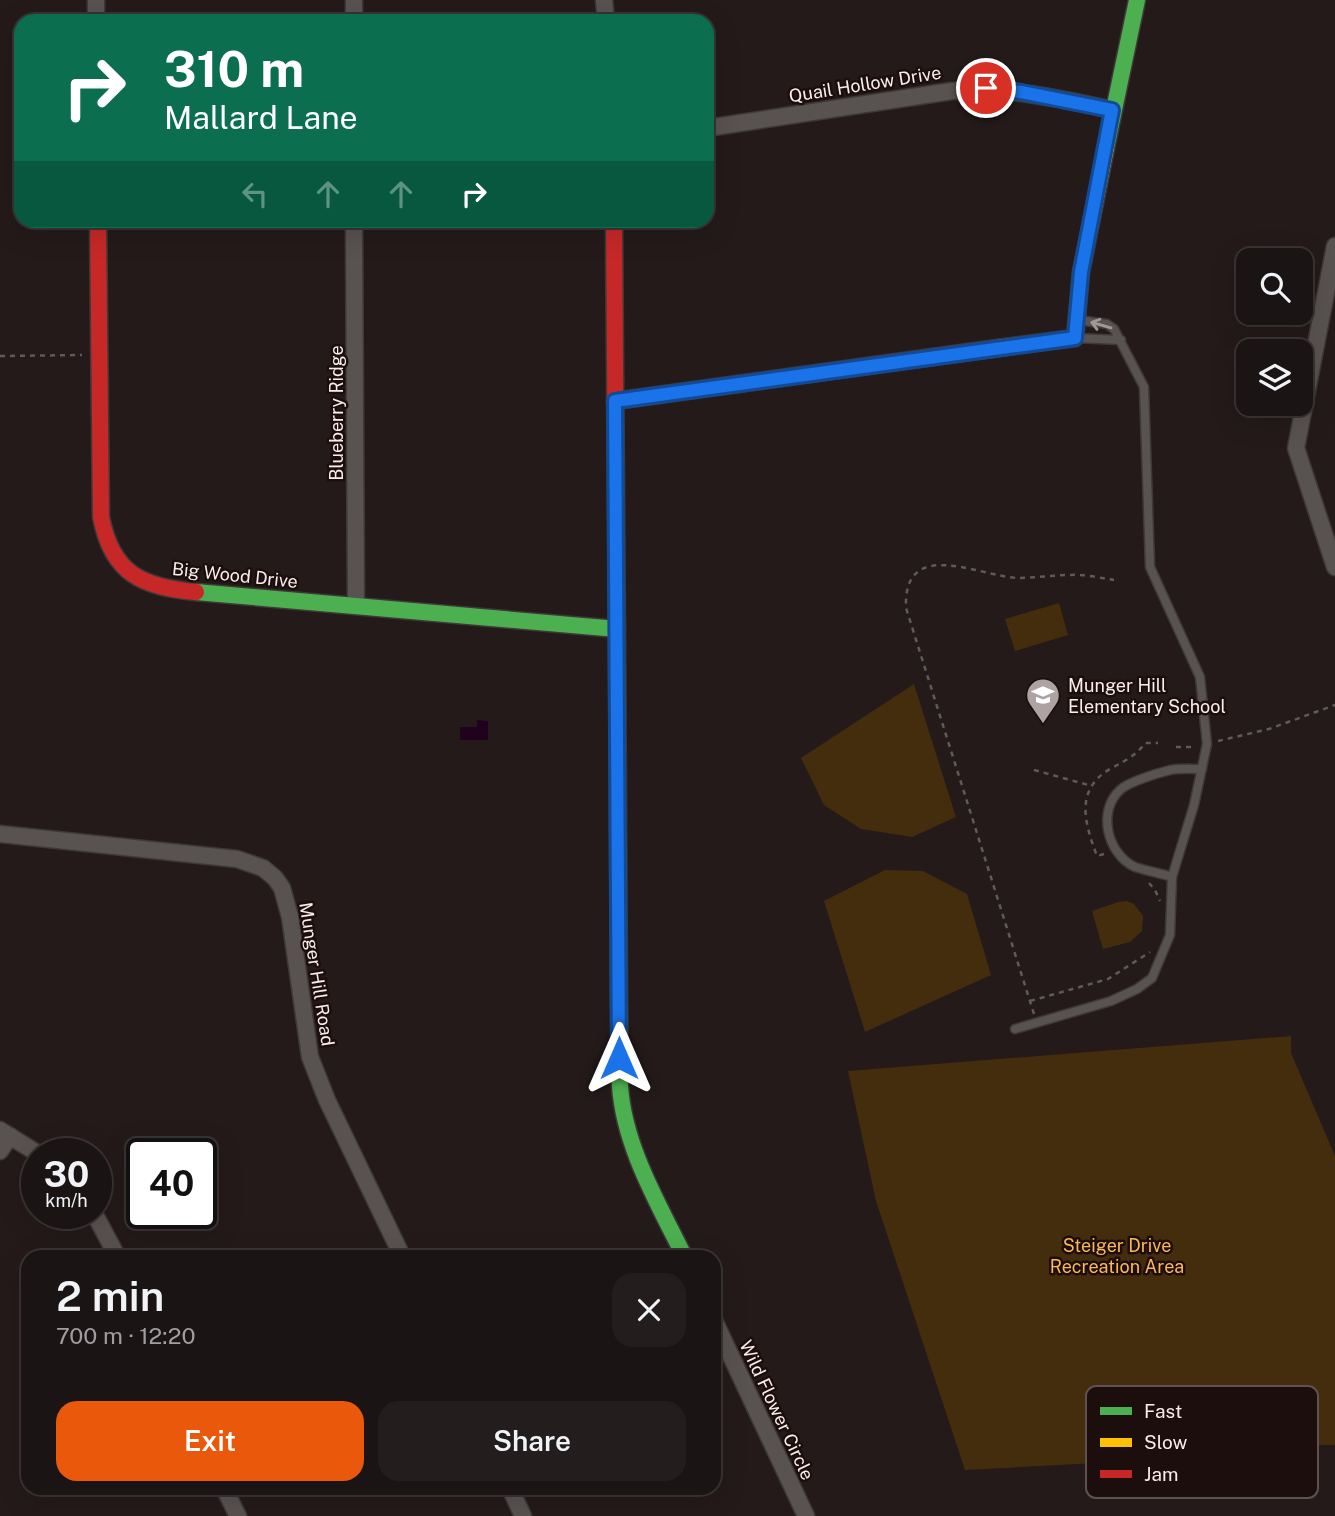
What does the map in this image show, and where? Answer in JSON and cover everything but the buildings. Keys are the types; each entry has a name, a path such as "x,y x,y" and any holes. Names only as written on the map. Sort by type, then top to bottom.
{"street":[{"path":"615,401 1075,338 1081,272 1136,0"},
{"name":"Quail Hollow Drive","path":"714,127 986,88 1112,110"},
{"name":"Big Wood Drive","path":"98,228 101,517 103,537 118,564 132,576 168,588 617,629"},
{"name":"Blueberry Ridge","path":"355,228 356,606"},
{"path":"614,228 620,1087 623,1115 631,1142 681,1250"},
{"path":"1335,246 1330,295 1296,448 1335,567"},
{"name":"Munger Hill Road","path":"0,834 237,859 263,868 275,878 287,900 310,1057 327,1100 399,1250"},
{"path":"0,1151 5,1133 21,1143"},
{"path":"103,1229 114,1250"},
{"name":"Wild Flower Circle","path":"721,1335 806,1516"},
{"path":"227,1495 237,1516"},
{"path":"513,1495 523,1516"}],"lane":[{"path":"1015,1029 1118,998 1138,989 1152,978 1170,935 1172,877 1194,805 1208,744 1200,677 1150,567 1143,387 1114,329 1107,324 1076,320"},
{"path":"1075,338 1121,340"},
{"path":"1172,877 1133,866 1117,851 1107,835 1108,806 1121,788 1148,777 1172,769 1202,769"}],"path":[{"path":"0,356 99,355"},
{"path":"1114,580 1072,575 1003,577 969,567 940,565 922,570 910,580 905,589 906,608 1030,1003 1108,979 1154,950"},
{"path":"1216,741 1269,729 1335,705"},
{"path":"1176,747 1196,747"},
{"path":"1034,770 1092,786"},
{"path":"1097,856 1105,853 1108,858"},
{"path":"1145,880 1155,890 1161,909"}],"green space":[{"path":"1059,603 1068,635 1015,651 1005,619"},
{"path":"914,684 956,817 912,837 861,829 824,805 801,758"},
{"path":"885,870 923,871 967,894 991,975 865,1032 824,901"},
{"path":"1127,901 1134,904 1143,916 1142,931 1130,942 1103,949 1092,911"},
{"name":"Steiger Drive Recreation Area","path":"1291,1036 1291,1053 1335,1156 1335,1445 1318,1445 1318,1386 1086,1386 1086,1464 965,1470 876,1201 848,1071"}],"shaded area":[{"path":"477,720 488,721 488,740 460,740 460,727 477,727"}],"traffic: fast":[{"path":"1106,148 1137,0"},
{"path":"196,592 617,629"},
{"path":"619,1005 620,1086 628,1130 653,1195 681,1250"}],"traffic: slow":[{"path":"998,348 1075,338 1081,272 1106,148"},
{"path":"617,649 619,1005"}],"traffic: jam":[{"path":"98,228 101,517 106,536 113,552 132,574 160,586 196,592"},
{"path":"614,228 617,649"},
{"path":"615,401 998,348"}],"place":[{"name":"Munger Hill Elementary School","path":"1043,725"}],"route":[{"path":"619,1058 615,401 1075,338 1081,272 1112,110 986,88"}]}
